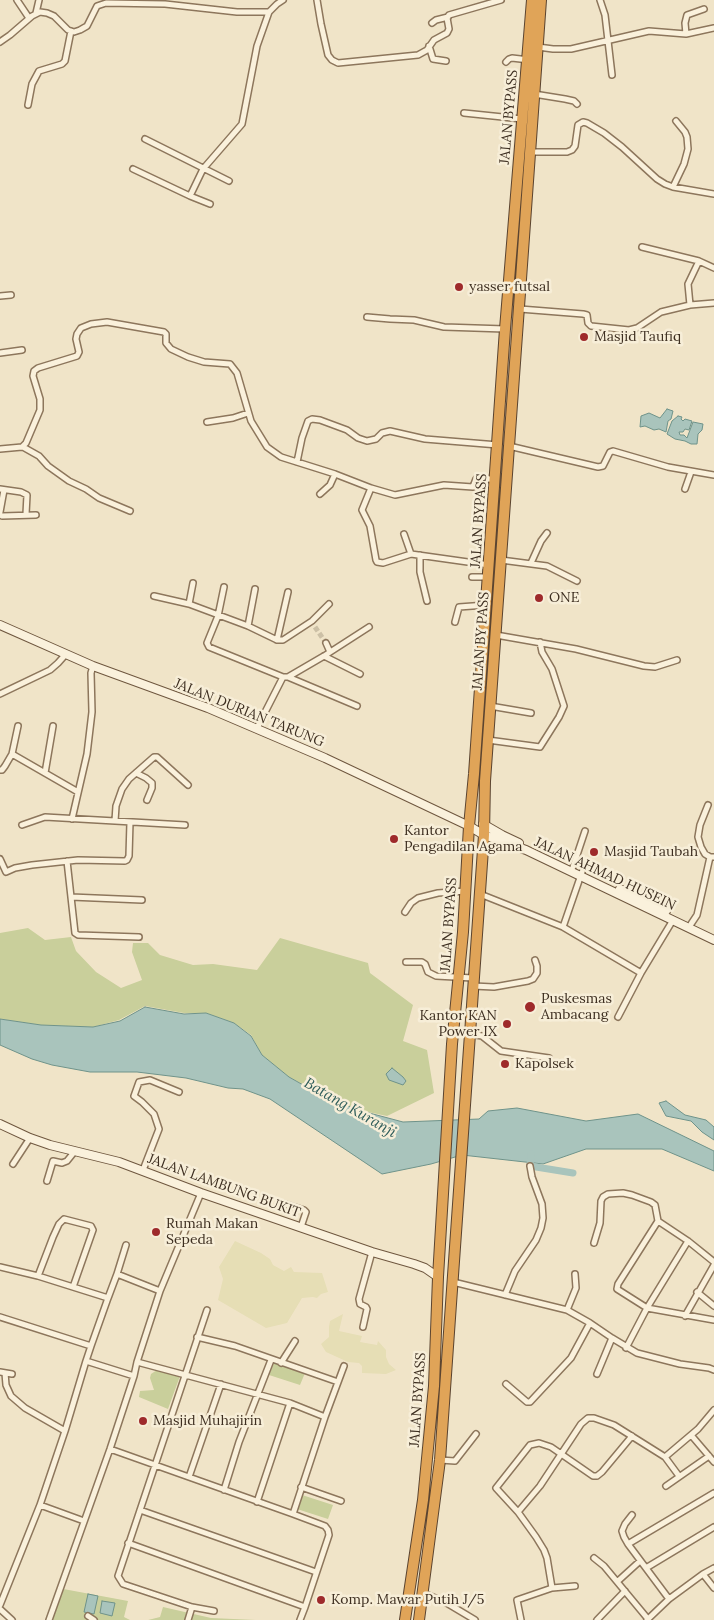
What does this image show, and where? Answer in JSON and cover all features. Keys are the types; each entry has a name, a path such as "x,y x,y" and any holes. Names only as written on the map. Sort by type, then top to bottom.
{"highway":[{"name":"JALAN BYPASS","path":"405,1620 418,1534 433,1395 452,1044 460,977 469,826 495,480 503,446 499,419 523,119 532,60 532,0"},
{"name":"JALAN BY PASS","path":"419,1620 440,1460 484,835 483,824 490,706 501,560 503,446 512,419 534,94 532,60 538,46 541,0"},
{"path":"499,419 512,419"},
{"path":"484,628 496,631"},
{"path":"418,1534 431,1535"}],"street":[{"path":"17,0 29,18"},
{"path":"36,13 39,0"},
{"path":"94,0 97,6"},
{"path":"190,7 192,0"},
{"path":"190,196 202,169 242,124 257,46 269,12 283,0"},
{"path":"317,0 328,55 338,63 418,55 430,46 434,40 447,33 448,17"},
{"path":"432,23 453,14 501,0"},
{"path":"600,0 605,15 612,75"},
{"path":"0,42 36,13 50,14 71,31 80,30 87,26 97,6 110,2 165,4 236,12 269,12"},
{"path":"686,34 685,23 687,15 704,9"},
{"path":"538,46 553,49 572,49 648,31 686,34 714,28"},
{"path":"28,105 32,84 40,70 62,64 65,61 71,31"},
{"path":"430,46 433,59 446,60"},
{"path":"506,62 512,58 532,60"},
{"path":"534,94 565,99 577,104"},
{"path":"464,114 523,119"},
{"path":"673,187 684,164 688,149 686,132 676,121"},
{"path":"530,152 567,152 572,150 575,146 578,125 583,122 604,133 622,147 656,179 673,187 714,194"},
{"path":"145,139 229,181"},
{"path":"133,169 210,204"},
{"path":"642,246 699,261 714,268"},
{"path":"690,305 688,284 699,261"},
{"path":"0,296 11,295"},
{"path":"520,309 583,314 587,316 590,326 622,330 636,328 661,312 690,305 714,303"},
{"path":"367,317 414,320 444,327 505,329"},
{"path":"24,446 40,410 40,399 32,376 34,371 38,368 77,356 79,352 76,339 81,328 107,322 164,332 166,334 166,343 170,349 204,362 230,364 237,373 251,421 267,447 281,458 336,474 370,488 396,495 444,485 473,487 478,477 495,480"},
{"path":"0,353 22,350"},
{"path":"207,422 248,414"},
{"path":"297,462 302,438 308,421 312,419 347,430 358,438 367,441 376,439 382,433 390,431 425,439 503,446 598,468 603,466 609,453 613,451 668,468 714,475"},
{"path":"0,449 24,446 69,481 100,498 130,511"},
{"path":"685,489 691,472"},
{"path":"320,494 330,485 336,474"},
{"path":"370,488 362,510 370,526 376,560 381,563 411,554 490,565"},
{"path":"26,514 27,495 21,492 2,489 0,514 2,516 36,515"},
{"path":"531,563 538,546 547,533"},
{"path":"404,534 411,554"},
{"path":"420,555 420,572 427,601"},
{"path":"501,560 531,563 553,568 577,581"},
{"path":"472,577 488,577"},
{"path":"189,604 193,583"},
{"path":"224,587 218,616 207,643 209,647 357,706"},
{"path":"248,626 255,589"},
{"path":"276,640 288,592"},
{"path":"154,596 189,604 248,626 276,640 285,640 312,621 329,604"},
{"path":"455,622 460,606 486,605"},
{"path":"312,621 314,627"},
{"name":"JALAN DURIAN TARUNG","path":"0,625 93,666 257,728 325,758 469,826 484,835"},
{"path":"257,728 286,677 324,656 369,627"},
{"path":"496,631 644,666 655,667 677,660"},
{"path":"488,740 540,747 559,718 564,706 552,669 542,652 540,642"},
{"path":"326,643 330,652"},
{"path":"0,694 50,670 66,654"},
{"path":"324,656 360,674"},
{"path":"72,819 89,736 92,712 91,673 93,666"},
{"path":"490,706 531,713"},
{"path":"0,770 6,766 12,754 18,726"},
{"path":"45,773 53,726"},
{"path":"12,754 78,792"},
{"path":"114,821 116,806 122,789 129,779 156,757 188,785"},
{"path":"136,773 152,783 147,800"},
{"path":"692,924 697,915 712,857 705,854 700,848 698,837 700,825 708,805"},
{"path":"22,825 45,817 185,825"},
{"path":"0,876 15,868 32,865 78,860 127,860 130,822"},
{"name":"JALAN AHMAD HUSEIN","path":"483,824 502,835 573,867 582,874 714,940"},
{"path":"573,867 585,831"},
{"name":"JALAN AHMAD HUSEIN","path":"484,835 526,850 640,898 714,935"},
{"path":"0,859 6,872"},
{"path":"67,861 74,931 76,934 139,937"},
{"path":"563,927 582,874"},
{"path":"405,912 411,903 418,898 438,893 466,891"},
{"path":"479,893 563,927 641,973"},
{"path":"71,897 142,900"},
{"path":"618,1017 641,973 673,920"},
{"path":"406,962 422,962 430,974 436,976 460,977 494,987 510,986 533,979 537,973 535,960"},
{"path":"470,1039 482,1036 501,1051 549,1058"},
{"path":"143,1170 159,1129 154,1114 134,1096 139,1082 150,1080 178,1092"},
{"name":"JALAN LAMBUNG BUKIT","path":"0,1124 50,1145 119,1162 201,1193 372,1252 414,1264 425,1268 438,1277"},
{"path":"13,1164 30,1138"},
{"path":"47,1180 54,1161 62,1163 67,1161 75,1151"},
{"path":"505,1295 515,1271 536,1240 543,1218 542,1204 530,1166"},
{"path":"49,1620 110,1449 160,1291 201,1193"},
{"path":"594,1243 600,1223 601,1201 603,1197 608,1194 632,1195 651,1202 655,1205 658,1221 617,1286 618,1290 647,1308 714,1320"},
{"path":"282,1203 306,1212 301,1227"},
{"path":"38,1276 52,1237 64,1219 91,1226 93,1230 74,1287"},
{"path":"658,1221 688,1241 714,1263 684,1316"},
{"path":"626,1348 647,1308 688,1241"},
{"path":"0,1605 40,1505 86,1361 126,1245"},
{"path":"363,1326 367,1309 360,1304 359,1299 372,1252"},
{"path":"0,1267 38,1276 108,1298"},
{"path":"117,1274 160,1291"},
{"path":"568,1310 576,1288 575,1274"},
{"path":"453,1282 568,1310 626,1348 645,1356 714,1370"},
{"path":"697,1292 714,1306"},
{"path":"207,1310 184,1374 118,1576 123,1584 192,1607 214,1611"},
{"path":"0,1317 91,1346"},
{"path":"506,1384 527,1402 530,1402 571,1358 590,1323"},
{"path":"197,1337 235,1346 338,1382"},
{"path":"597,1374 612,1338"},
{"path":"282,1363 295,1341"},
{"path":"224,1490 239,1442 271,1360"},
{"path":"86,1361 134,1376"},
{"path":"137,1362 290,1403 325,1417"},
{"path":"293,1514 344,1366"},
{"path":"3,1373 6,1385 12,1396 25,1408 65,1431"},
{"path":"189,1477 220,1384"},
{"path":"257,1502 290,1403"},
{"path":"665,1457 691,1435 714,1410"},
{"path":"518,1512 535,1493 588,1418 594,1418 614,1425 665,1457 679,1476"},
{"path":"440,1460 455,1461 476,1434"},
{"path":"691,1435 714,1462"},
{"path":"552,1588 544,1550 518,1512 497,1490 498,1483 530,1445 534,1443 546,1445 593,1476 597,1476 632,1436"},
{"path":"110,1449 325,1526 328,1530 328,1539 300,1620"},
{"path":"666,1486 710,1456"},
{"path":"301,1487 341,1501"},
{"path":"628,1544 714,1493"},
{"path":"40,1505 84,1521"},
{"path":"140,1510 316,1572"},
{"path":"632,1515 622,1531 624,1537 669,1600"},
{"path":"646,1568 714,1527"},
{"path":"128,1543 305,1607"},
{"path":"594,1558 618,1582 647,1619 703,1574 714,1568"},
{"path":"618,1582 640,1561"},
{"path":"703,1574 714,1588"},
{"path":"521,1620 516,1600 552,1588 575,1586"},
{"path":"597,1620 625,1591"},
{"path":"423,1593 445,1602 475,1620"},
{"path":"188,1620 192,1607"},
{"path":"0,1609 12,1620"},
{"path":"88,1616 94,1620"}],"shaded area":[{"path":"235,1241 261,1253 270,1259 273,1265 284,1271 291,1267 294,1272 322,1273 328,1292 321,1294 317,1298 302,1298 287,1323 266,1328 218,1300 223,1279 219,1267"},
{"path":"343,1314 339,1331 362,1336 360,1342 377,1345 378,1341 386,1350 389,1364 396,1370 386,1374 362,1373 362,1366 359,1363 348,1362 326,1352 321,1344 329,1337 330,1321"}],"green space":[{"path":"28,928 45,940 71,937 76,951 96,972 121,988 142,980 132,952 133,943 148,943 160,955 193,965 213,964 257,970 280,938 368,963 370,973 413,1005 403,1041 427,1050 434,1093 387,1116 359,1110 321,1094 289,1077 262,1055 251,1035 234,1023 206,1013 184,1013 145,1006 119,1020 93,1027 41,1025 0,1019 0,933"},
{"path":"275,1361 305,1373 300,1385 269,1375"},
{"path":"157,1370 180,1376 168,1409 139,1397 140,1391 154,1390 150,1378 151,1374"},
{"path":"302,1495 333,1505 328,1519 297,1509"},
{"path":"58,1588 128,1601 124,1617 130,1620 46,1620"},
{"path":"163,1607 211,1618 256,1620 148,1620 160,1617"}],"water":[{"path":"667,409 673,411 671,419 668,421 666,432 645,426 640,427 641,416 649,413 660,418"},
{"path":"678,416 682,417 683,421 685,419 692,421 689,430 685,429 683,432 679,432 680,435 684,435 687,438 693,422 703,424 702,430 698,434 697,444 675,439 667,434 672,421"},
{"name":"Batang Kuranji","path":"145,1007 184,1014 206,1013 234,1023 251,1036 262,1055 289,1077 321,1095 358,1110 403,1122 479,1119 488,1111 517,1108 586,1121 638,1114 714,1151 714,1171 662,1149 586,1149 543,1164 462,1155 431,1164 382,1174 270,1099 243,1089 228,1088 186,1078 137,1072 90,1072 32,1059 0,1045 0,1019 41,1025 93,1027 120,1021"},
{"path":"392,1068 406,1081 403,1085 389,1080 386,1074"},
{"path":"666,1101 685,1115 706,1120 714,1127 714,1140 691,1121 666,1116 659,1103"},
{"path":"88,1594 98,1596 94,1614 84,1612"},
{"path":"102,1601 115,1603 112,1616 100,1613"}],"waterway":[{"path":"531,1154 530,1166 573,1173"}],"tunnel":[{"path":"315,627 326,643"}],"place":[{"name":"yasser futsal","path":"459,287"},
{"name":"Masjid Taufiq","path":"584,337"},
{"name":"ONE","path":"539,598"},
{"name":"Kantor Pengadilan Agama","path":"394,839"},
{"name":"Masjid Taubah","path":"594,852"},
{"name":"Puskesmas Ambacang","path":"530,1007"},
{"name":"Kantor KAN Power IX","path":"507,1024"},
{"name":"Kapolsek","path":"505,1064"},
{"name":"Rumah Makan Sepeda","path":"156,1232"},
{"name":"Masjid Muhajirin","path":"143,1421"},
{"name":"Komp. Mawar Putih J/5","path":"321,1600"}]}
